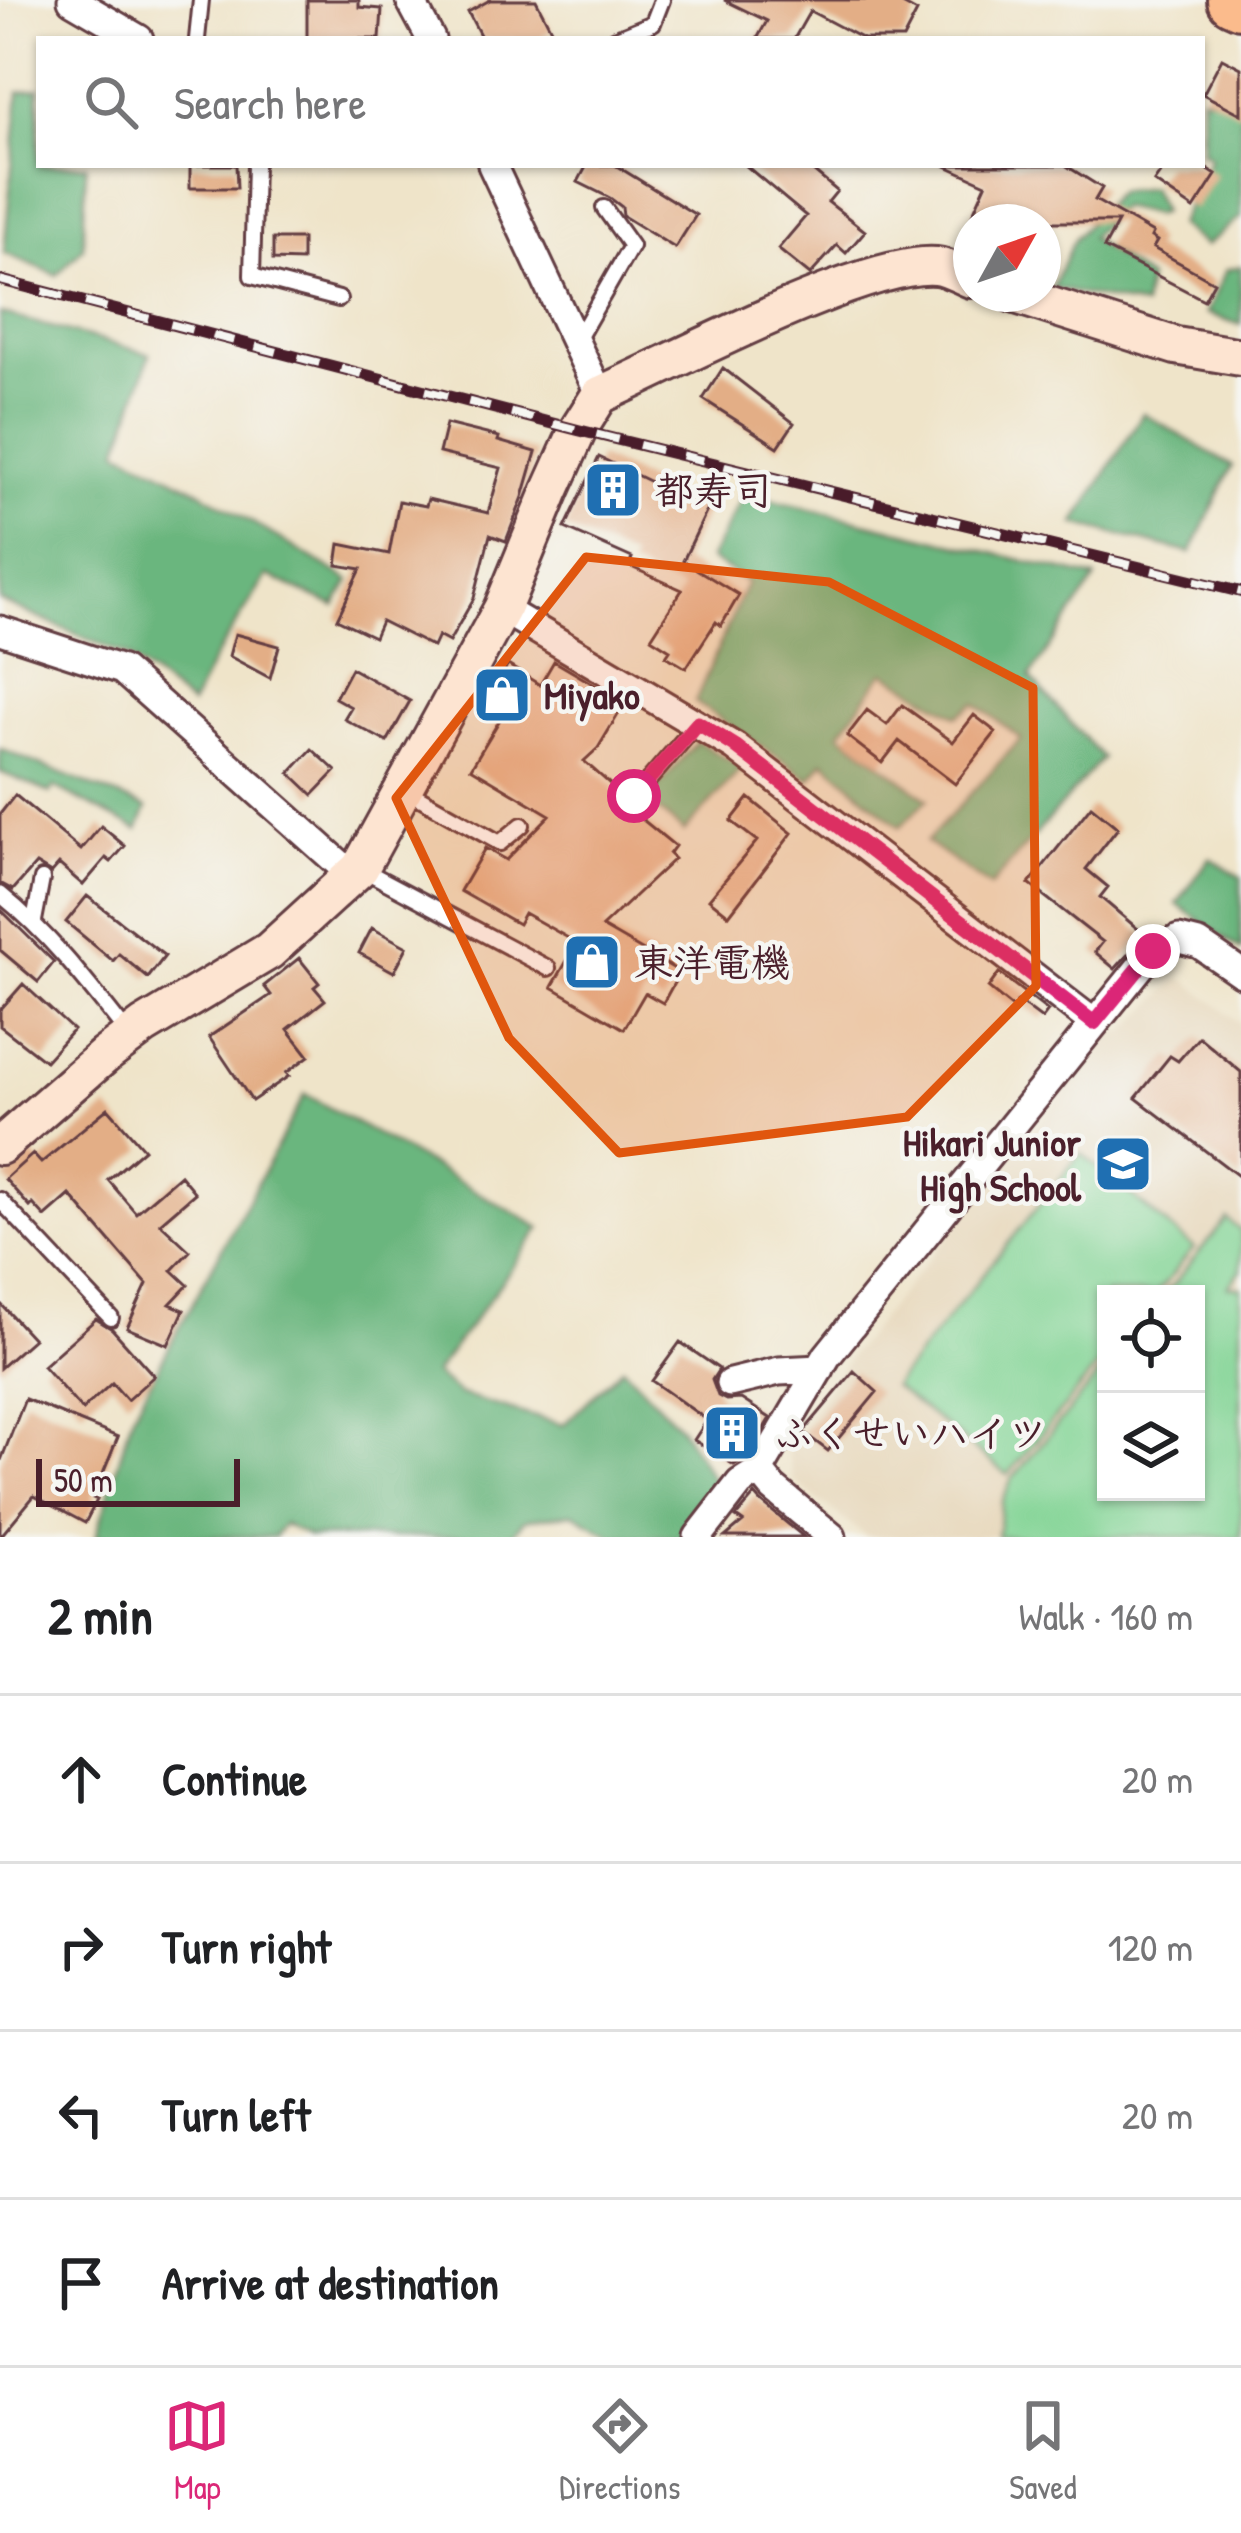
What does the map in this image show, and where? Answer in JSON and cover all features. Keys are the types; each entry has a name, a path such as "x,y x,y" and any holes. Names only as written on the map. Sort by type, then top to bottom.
{"highway":[{"path":"1232,0 1241,4"}],"street":[{"path":"72,0 134,36"},
{"path":"410,0 429,36"},
{"path":"494,168 600,395"},
{"path":"2,1143 130,1037 269,951 357,872 502,610 550,490 600,395 831,291 890,273 937,266 953,272"},
{"path":"1061,310 1176,346 1241,357"},
{"path":"502,610 735,746 1094,1023"},
{"path":"0,629 122,670 357,872"},
{"path":"698,1537 740,1483 758,1471 820,1369 1153,951 1179,939 1198,944 1241,973"},
{"path":"730,1383 779,1371 820,1369"},
{"path":"758,1471 832,1537"}],"lane":[{"path":"197,36 201,0"},
{"path":"621,36 653,23 662,0"},
{"path":"255,168 252,276 339,299"},
{"path":"576,342 631,246 604,208"},
{"path":"634,796 698,723"},
{"path":"404,789 500,843 522,825"},
{"path":"357,872 548,968"},
{"path":"34,921 42,879"},
{"path":"0,894 34,921 130,1037"},
{"path":"0,1200 111,1318"}],"highlighted area":[{"path":"586,557 829,582 1033,688 1036,986 907,1117 619,1153 509,1038 396,798"}],"shaded area":[{"name":"Hikari Junior High School","path":"1178,979 1186,980 1241,1024 1241,1537 867,1537 793,1480 787,1448 851,1355 1116,1028 1124,1034"}],"green space":[{"path":"36,89 36,168 86,168 83,248 57,275 4,253 19,92"},
{"path":"1205,96 1241,101 1241,217 1205,246 1178,225 1210,157 1205,154"},
{"path":"1150,187 1162,212 1154,215 1120,207 1090,238 1148,279 1143,307 1061,290 1061,268 1074,239 1117,191"},
{"path":"1241,266 1241,325 1206,313 1226,270"},
{"path":"0,313 150,354 119,450 198,490 350,581 335,606 267,576 212,662 191,706 127,656 0,601"},
{"path":"1143,413 1232,466 1191,553 1075,524"},
{"path":"744,493 1096,578 1030,677 1102,758 990,887 926,842 1021,739 975,703 957,716 884,672 840,733 928,799 900,827 824,761 810,779 695,702 747,582 710,559"},
{"path":"697,741 742,768 684,832 647,801"},
{"path":"0,749 147,808 138,830 54,787 50,793 0,772"},
{"path":"1210,858 1241,877 1241,950 1177,904"},
{"path":"305,1094 541,1228 434,1374 460,1395 563,1425 623,1367 679,1426 716,1484 686,1537 615,1537 573,1513 524,1520 510,1537 309,1537 283,1524 274,1537 96,1537 132,1416"},
{"path":"1081,1153 1194,1248 1163,1285 1097,1285 1097,1367 1008,1475 893,1386"},
{"path":"1227,1219 1241,1231 1241,1270 1228,1286 1241,1287 1241,1537 997,1537 1002,1503 1012,1479 1097,1377 1097,1501 1205,1501 1205,1285 1172,1285"}],"building":[{"path":"307,0 359,0 359,7 382,9 380,36 307,36"},
{"path":"490,0 536,0 552,31 543,36 480,36 468,12"},
{"path":"724,0 895,0 917,12 905,36 857,36 810,11 796,36 759,36 767,21"},
{"path":"1222,58 1241,68 1241,114 1205,95"},
{"path":"190,168 236,168 237,188 190,188"},
{"path":"585,168 620,168 696,215 675,248 623,216 622,207 610,198 578,182"},
{"path":"749,168 810,168 837,191 828,202 865,231 846,253 837,245 810,275 778,249 806,216"},
{"path":"951,168 1070,168 1102,188 1095,200 1153,233 1157,241 1153,248 1214,282 1204,300 1104,248 1118,222 1061,222 1061,204 977,204 986,184"},
{"path":"1164,168 1205,168 1216,175 1194,209 1154,182"},
{"path":"273,239 302,239 302,261 273,260"},
{"path":"723,368 794,423 778,447 703,399"},
{"path":"446,424 536,452 523,497 506,541 490,535 474,598 449,642 438,636 433,647 381,621 374,637 337,619 361,569 337,565 340,544 389,554 399,501 426,506 428,499 488,513 501,468 439,453"},
{"path":"599,457 686,499 690,490 712,500 683,561 739,595 721,626 716,622 686,668 666,656 670,650 651,638 682,590 629,566 632,558 565,528"},
{"path":"235,634 279,646 270,678 229,656"},
{"path":"554,661 625,703 598,748 584,761 620,793 616,798 675,846 669,854 674,859 602,927 680,972 663,1003 645,993 624,1029 552,987 577,943 524,913 518,924 460,891 485,848 506,860 550,815 471,768 505,711 480,696 491,675 499,680 508,665 540,685"},
{"path":"351,668 410,701 387,742 344,719 351,707 335,698"},
{"path":"902,705 953,742 974,715 996,732 955,784 899,741 882,763 847,736 867,710 887,725"},
{"path":"312,749 336,771 313,795 290,773"},
{"path":"15,795 81,850 101,826 125,846 111,862 106,858 83,885 59,864 51,873 36,864 13,890 0,883 0,814"},
{"path":"749,798 792,833 729,915 709,899 757,841 731,821"},
{"path":"1091,806 1118,828 1086,869 1108,887 1100,897 1145,935 1115,969 1095,952 1103,942 1029,884"},
{"path":"87,896 165,956 148,978 119,954 113,961 66,922"},
{"path":"0,909 54,962 38,982 0,950"},
{"path":"372,928 407,947 394,972 359,953"},
{"path":"299,958 319,983 314,987 325,1000 288,1029 309,1056 252,1101 209,1037 271,995 264,986"},
{"path":"999,973 1048,1011 1042,1019 1018,1001 1013,1008 988,988"},
{"path":"23,984 73,1030 45,1061 0,1026 0,1010"},
{"path":"1199,1037 1241,1072 1241,1178 1136,1098 1170,1056 1178,1061"},
{"path":"108,1108 144,1149 108,1180 136,1213 180,1175 195,1193 160,1223 190,1251 172,1270 188,1285 170,1304 184,1310 168,1345 127,1328 147,1284 70,1195 45,1217 5,1179 33,1154 41,1163"},
{"path":"0,1303 33,1339 0,1368"},
{"path":"96,1319 112,1329 154,1376 127,1400 112,1383 82,1410 43,1366"},
{"path":"680,1342 719,1369 712,1380 718,1396 741,1399 770,1418 746,1458 734,1465 694,1440 707,1420 652,1381"},
{"path":"854,1371 877,1392 828,1451 803,1432"},
{"path":"25,1399 118,1437 85,1523 34,1496 0,1537 0,1463"},
{"path":"755,1495 804,1537 725,1537 743,1522 736,1517"}],"railway":[{"path":"0,280 578,430 1241,592"}],"place":[{"name":"都寿司","path":"613,490"},
{"name":"Miyako","path":"502,695"},
{"name":"東洋電機","path":"592,962"},
{"name":"Hikari Junior High School","path":"1123,1164"},
{"name":"ふくせいハイツ","path":"732,1433"}],"route":[{"path":"634,796 698,723 735,746 1094,1023 1153,951"}]}
